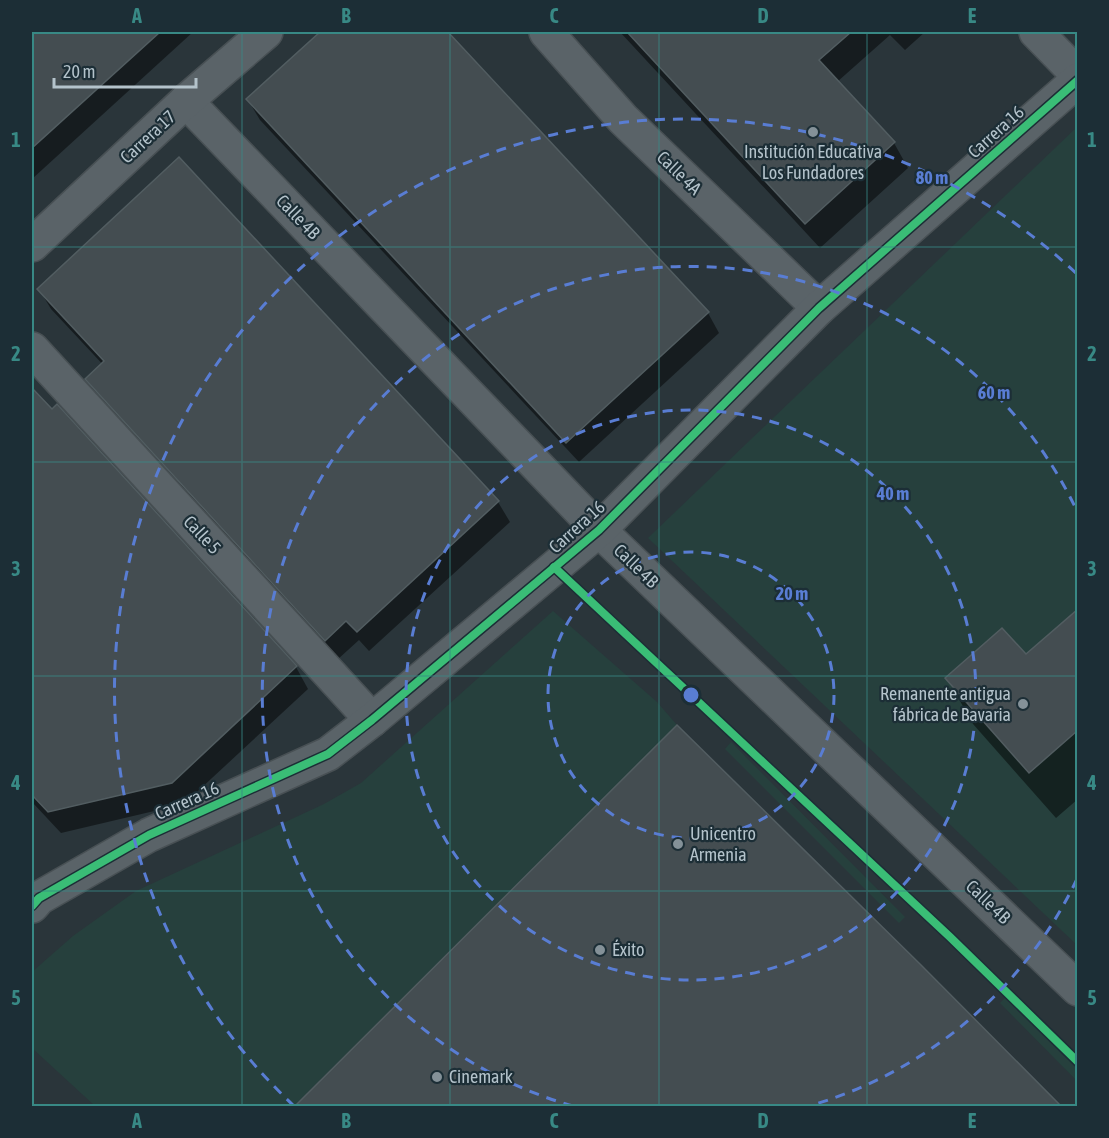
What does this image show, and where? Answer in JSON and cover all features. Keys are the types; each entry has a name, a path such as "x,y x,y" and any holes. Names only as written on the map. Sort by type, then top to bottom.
{"street":[{"name":"Carrera 17","path":"32,245 186,101 266,32"},
{"name":"Calle 4A","path":"546,32 623,119 819,308"},
{"path":"1036,32 1077,75"},
{"name":"Carrera 16","path":"34,898 149,835 328,754 372,720 599,530 819,308 1077,80"},
{"name":"Calle 4B","path":"186,101 599,530 1077,989"},
{"name":"Calle 5","path":"32,349 372,720"}],"green space":[{"path":"1077,127 1077,945 648,538"},
{"path":"553,611 657,702 677,725 294,1106 95,1106 32,1048 32,972 73,936 136,891 324,804 361,783"},
{"path":"731,742 905,917 899,923 725,749"},
{"path":"1006,997 1077,1068 1077,1081 1000,1003"}],"building":[{"path":"32,32 160,32 32,148"},
{"path":"320,32 448,32 709,312 566,443 246,99"},
{"name":"Institución Educativa Los Fundadores","path":"627,32 851,32 819,60 895,142 805,224"},
{"path":"179,157 499,501 357,632 346,621 325,641 85,379 104,361 37,289"},
{"path":"32,388 52,409 57,404 297,666 172,783 48,812 32,795"},
{"name":"Remanente antigua fábrica de Bavaria","path":"1077,610 1077,731 1029,773 945,678 1002,628 1026,654"},
{"name":"Unicentro Armenia","path":"677,725 920,964 1062,1107 294,1107"}],"cycle path":[{"path":"32,906 39,898 149,835 328,754 372,720 599,530 819,308 1078,80"},
{"path":"554,567 950,937 1078,1062"}],"place":[{"name":"Institución Educativa Los Fundadores","path":"813,132"},
{"name":"Remanente antigua fábrica de Bavaria","path":"1023,704"},
{"name":"Unicentro Armenia","path":"678,844"},
{"name":"Éxito","path":"600,950"},
{"name":"Cinemark","path":"437,1077"}]}
